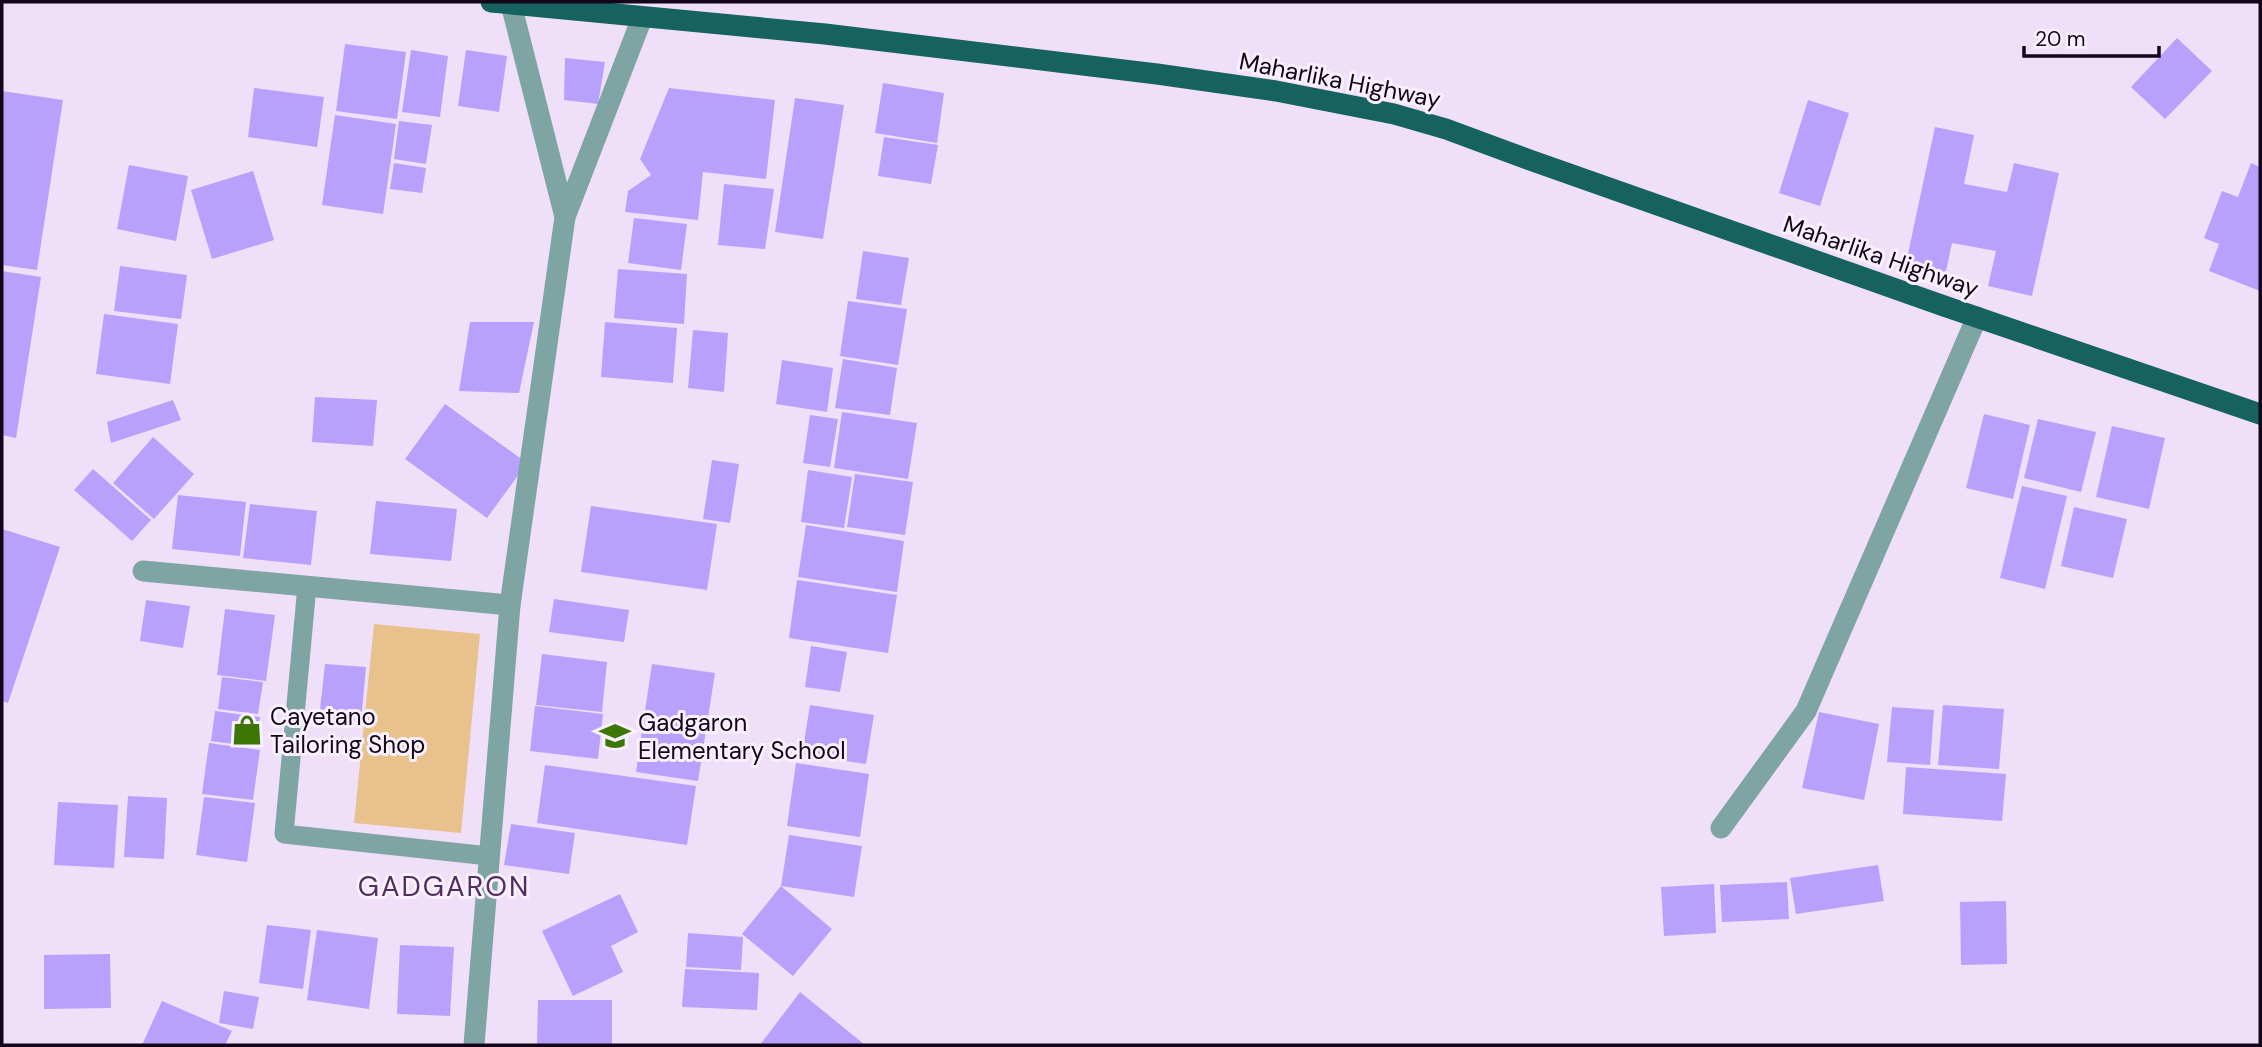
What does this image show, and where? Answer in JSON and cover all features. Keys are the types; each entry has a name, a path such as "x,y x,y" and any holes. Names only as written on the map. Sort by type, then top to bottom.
{"highway":[{"name":"Maharlika Highway","path":"501,3 825,34 1157,74 1276,91 1394,114 1446,128 1527,159 2260,414"}],"street":[{"path":"501,3 565,217"},
{"path":"474,1045 510,605 565,217 642,18"},
{"path":"1721,828 1806,711 1977,317"},
{"path":"142,571 510,605"}],"lane":[{"path":"307,586 284,834 489,856"}],"shaded area":[{"path":"374,624 480,634 461,833 354,823"}],"building":[{"path":"2177,38 2212,71 2165,119 2131,87"},
{"path":"345,44 406,52 397,119 336,111"},
{"path":"411,50 448,56 440,117 402,112"},
{"path":"466,50 507,56 499,112 458,106"},
{"path":"565,58 605,62 598,104 564,100"},
{"path":"883,83 944,93 937,143 875,133"},
{"path":"254,88 324,97 317,147 248,137"},
{"path":"669,88 775,100 766,179 703,172 698,220 625,212 628,191 651,175 640,159"},
{"path":"2,91 63,100 37,270 2,265"},
{"path":"795,98 844,105 823,239 775,232"},
{"path":"1808,100 1849,113 1820,206 1779,193"},
{"path":"335,115 396,124 383,214 322,205"},
{"path":"399,121 432,125 426,164 394,159"},
{"path":"1935,127 1974,135 1964,184 2007,192 2014,163 2059,173 2032,296 1988,286 1996,251 1952,243 1945,276 1905,268"},
{"path":"884,137 938,145 931,184 878,176"},
{"path":"394,163 426,168 422,193 390,189"},
{"path":"2251,163 2260,167 2260,291 2209,271 2219,244 2204,238 2222,191 2238,197"},
{"path":"129,165 188,176 176,241 117,229"},
{"path":"253,171 274,240 212,259 191,190"},
{"path":"724,184 774,189 765,249 718,245"},
{"path":"634,218 687,224 681,270 628,263"},
{"path":"863,251 909,258 901,305 856,299"},
{"path":"120,266 187,275 181,319 114,311"},
{"path":"618,269 687,274 684,324 614,318"},
{"path":"2,271 41,277 16,438 2,435"},
{"path":"848,301 907,309 898,365 840,356"},
{"path":"104,314 178,324 170,384 96,374"},
{"path":"470,322 534,322 519,393 459,391"},
{"path":"605,322 677,328 673,383 601,377"},
{"path":"693,330 728,333 724,392 688,388"},
{"path":"843,359 897,368 890,415 835,408"},
{"path":"782,360 833,368 827,412 776,404"},
{"path":"315,397 377,400 373,446 312,442"},
{"path":"173,400 181,420 111,443 107,422"},
{"path":"445,404 527,463 487,518 405,459"},
{"path":"842,412 917,423 908,479 834,468"},
{"path":"1984,414 2030,425 2013,499 1966,488"},
{"path":"810,415 838,419 830,467 803,463"},
{"path":"2038,419 2096,432 2081,492 2024,478"},
{"path":"2112,426 2165,438 2149,509 2096,497"},
{"path":"153,437 194,474 154,519 113,483"},
{"path":"712,460 739,464 730,523 703,519"},
{"path":"93,469 151,520 132,541 74,490"},
{"path":"808,470 852,477 844,528 801,522"},
{"path":"855,474 913,482 905,535 847,527"},
{"path":"2022,486 2067,496 2045,589 2000,578"},
{"path":"178,495 246,502 240,556 172,549"},
{"path":"376,501 457,509 451,561 370,554"},
{"path":"250,504 317,511 311,565 243,558"},
{"path":"591,506 717,524 707,590 581,572"},
{"path":"2074,507 2127,519 2113,578 2061,566"},
{"path":"806,525 904,541 897,592 798,577"},
{"path":"2,529 60,547 8,703 2,701"},
{"path":"797,580 897,595 888,653 789,638"},
{"path":"554,599 629,610 624,642 549,632"},
{"path":"146,600 190,606 183,648 140,641"},
{"path":"225,609 275,615 266,681 217,675"},
{"path":"811,646 847,652 840,692 805,687"},
{"path":"542,654 607,662 602,712 536,705"},
{"path":"325,664 366,667 361,722 319,718"},
{"path":"652,664 715,673 698,781 636,772"},
{"path":"222,677 263,682 258,714 218,709"},
{"path":"810,705 874,715 866,764 802,755"},
{"path":"1943,705 2004,709 1999,769 1938,765"},
{"path":"535,706 603,714 598,759 530,751"},
{"path":"1892,707 1934,710 1930,765 1887,762"},
{"path":"215,711 260,717 256,747 211,741"},
{"path":"1819,712 1879,724 1864,800 1802,788"},
{"path":"209,743 260,750 253,800 202,794"},
{"path":"796,763 869,774 860,837 787,826"},
{"path":"545,765 696,786 687,845 537,823"},
{"path":"1906,767 2006,774 2002,821 1903,814"},
{"path":"128,796 167,798 164,859 124,857"},
{"path":"204,797 255,803 247,862 196,855"},
{"path":"58,802 118,805 114,868 54,865"},
{"path":"511,824 575,833 569,874 504,865"},
{"path":"789,835 862,846 854,897 781,886"},
{"path":"1878,865 1884,901 1796,914 1790,878"},
{"path":"1787,882 1789,919 1722,922 1720,885"},
{"path":"1714,884 1716,933 1664,936 1661,887"},
{"path":"781,886 832,929 793,976 742,934"},
{"path":"620,894 638,932 611,946 623,972 573,996 542,931"},
{"path":"2006,901 2007,964 1961,965 1960,902"},
{"path":"267,925 311,930 303,989 259,983"},
{"path":"317,930 378,938 369,1009 307,1000"},
{"path":"688,933 743,937 741,970 686,967"},
{"path":"400,945 454,947 450,1016 397,1014"},
{"path":"110,954 111,1008 44,1009 44,955"},
{"path":"685,969 759,973 757,1010 682,1007"},
{"path":"224,991 259,997 253,1029 219,1023"},
{"path":"800,992 865,1045 760,1045"},
{"path":"538,1000 612,1000 612,1045 537,1045"},
{"path":"162,1001 232,1031 225,1045 142,1045"}],"place":[{"name":"Cayetano Tailoring Shop","path":"247,730"},
{"name":"Gadgaron Elementary School","path":"615,736"}],"district":[{"name":"GADGARON","path":"444,886"}]}
